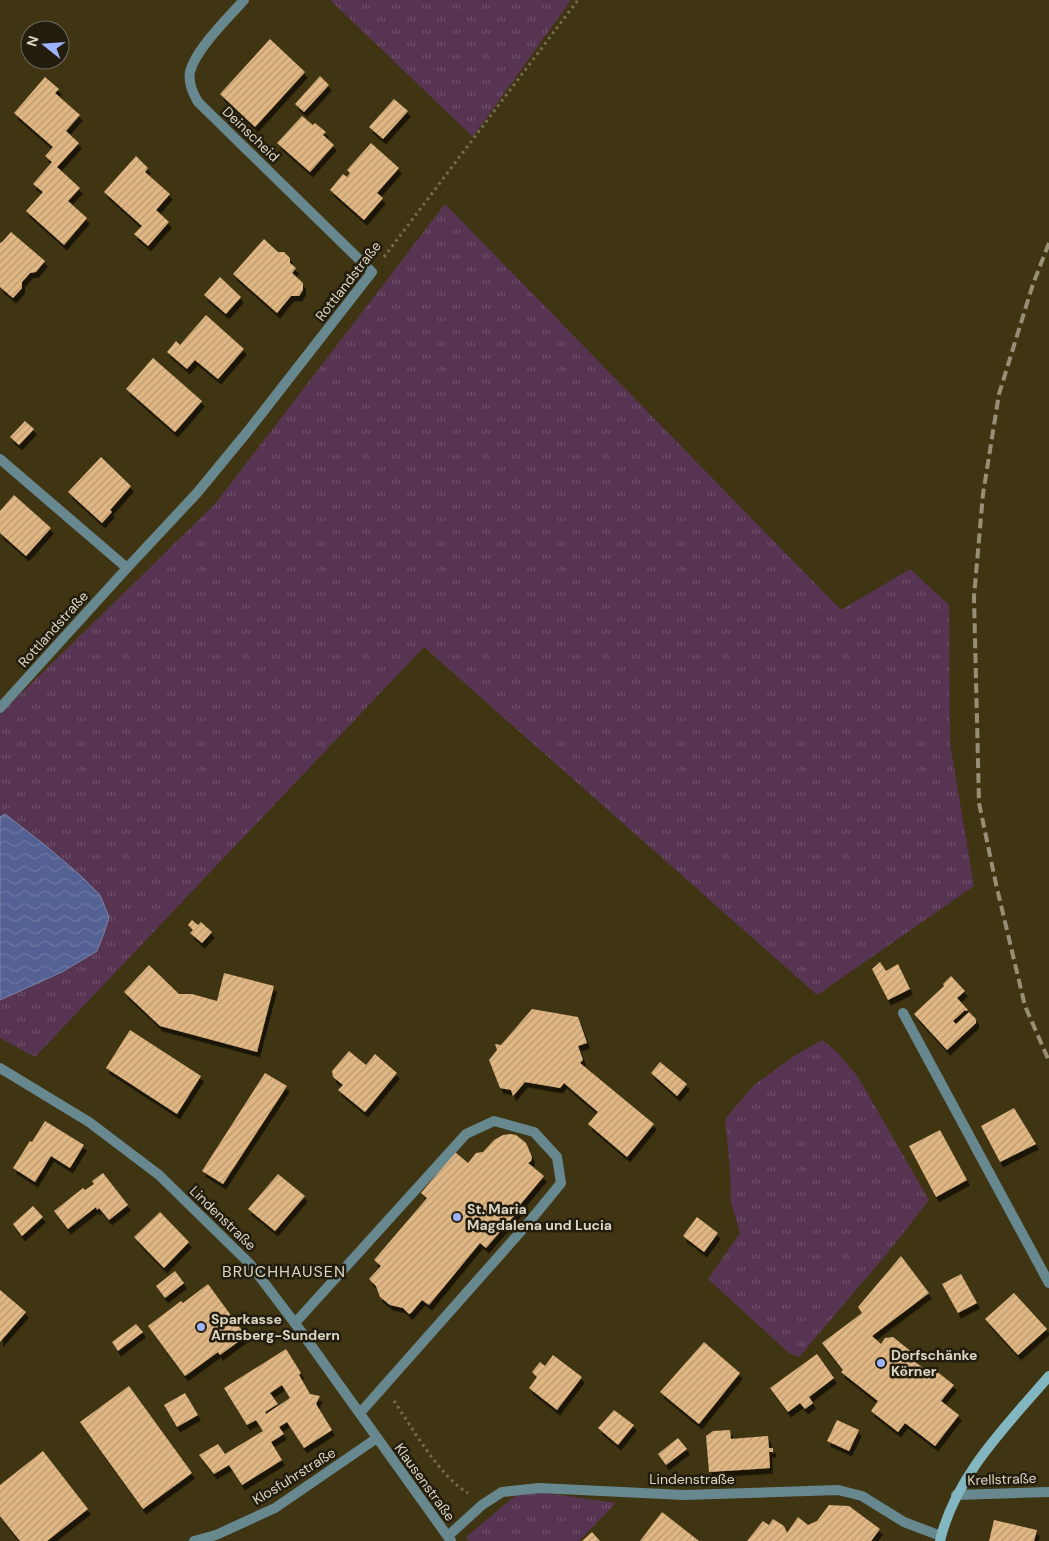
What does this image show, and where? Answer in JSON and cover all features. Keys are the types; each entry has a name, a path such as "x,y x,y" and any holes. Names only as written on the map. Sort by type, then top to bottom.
{"street":[{"name":"Deinscheid","path":"244,0 196,59 190,73 191,88 198,102 372,272"},
{"name":"Rottlandstraße","path":"0,708 197,493 236,447 372,272"},
{"path":"0,459 127,568"},
{"path":"903,1013 1049,1283"},
{"name":"Lindenstraße","path":"0,1068 89,1122 159,1175 250,1264 295,1323 377,1438"},
{"path":"295,1323 466,1134 494,1121 534,1132 557,1157 561,1184 360,1413"},
{"path":"940,1539 956,1495 994,1439 1049,1376"},
{"name":"Klausenstraße","path":"377,1438 450,1539"},
{"name":"Klosfuhrstraße","path":"194,1541 216,1535 275,1508 377,1438"},
{"name":"Lindenstraße","path":"450,1539 485,1504 502,1492 538,1488 684,1495 838,1490 862,1496 904,1522 940,1539"},
{"name":"Krellstraße","path":"956,1495 1049,1492"}],"path":[{"name":"Rottlandstraße","path":"372,272 578,0"},
{"path":"384,1386 435,1460 459,1488 485,1504"}],"green space":[{"path":"330,0 571,0 473,137"},
{"path":"445,204 841,610 910,569 949,605 950,743 974,886 817,995 424,647 35,1057 0,1038 0,714 215,504"},
{"path":"822,1040 837,1052 858,1077 929,1200 890,1250 799,1357 789,1353 708,1279 740,1233 731,1202 725,1119 754,1085 794,1056"},
{"path":"532,1491 616,1503 579,1541 469,1541 466,1537 515,1496"}],"water":[{"path":"5,814 80,875 100,895 109,917 97,951 62,972 0,1000 0,817"}],"building":[{"path":"270,39 305,72 255,127 220,94"},
{"path":"320,76 329,85 304,112 295,104"},
{"path":"45,77 59,89 55,93 80,115 66,131 79,143 57,167 80,188 68,201 87,218 64,245 26,211 43,192 33,184 52,162 45,156 53,147 14,113"},
{"path":"394,99 408,111 383,139 369,127"},
{"path":"302,116 326,132 323,135 334,145 310,172 277,143"},
{"path":"371,143 399,168 377,193 383,198 364,220 330,190 343,174 347,177 350,173 347,170"},
{"path":"136,156 148,168 145,172 170,194 156,210 169,222 148,246 134,234 142,226 104,192"},
{"path":"11,232 45,261 36,272 30,273 22,282 22,288 13,298 0,287 0,243"},
{"path":"264,239 278,252 284,252 290,258 290,263 296,268 292,273 303,283 303,290 299,296 291,296 277,313 233,274"},
{"path":"220,277 241,297 226,314 204,295"},
{"path":"206,315 244,349 218,379 195,360 187,369 167,352 176,341 180,345"},
{"path":"153,358 202,401 175,432 126,389"},
{"path":"25,421 34,429 19,445 10,437"},
{"path":"101,457 131,486 110,510 112,512 102,523 68,492"},
{"path":"14,495 51,528 26,556 0,533 0,511"},
{"path":"192,920 198,925 201,922 212,932 202,943 190,933 193,930 188,925"},
{"path":"880,962 886,971 898,964 910,989 888,1000 872,969"},
{"path":"149,965 179,994 192,994 217,1001 224,973 274,986 257,1052 160,1026 124,992"},
{"path":"951,976 965,991 957,998 968,1010 965,1010 953,1021 956,1024 969,1012 976,1019 976,1023 947,1050 914,1014 944,986 943,984"},
{"path":"532,1009 578,1017 587,1043 578,1046 583,1060 580,1063 654,1124 627,1157 588,1124 598,1112 564,1083 560,1088 525,1082 513,1096 511,1090 500,1088 489,1060 497,1050 495,1044 501,1045"},
{"path":"130,1030 201,1076 177,1114 106,1068"},
{"path":"349,1051 366,1065 375,1054 397,1073 365,1112 338,1090 343,1085 333,1077 332,1071"},
{"path":"660,1062 687,1084 677,1096 651,1073"},
{"path":"265,1073 287,1086 223,1184 202,1171"},
{"path":"1014,1108 1036,1144 1000,1162 981,1126"},
{"path":"45,1121 84,1145 70,1168 51,1156 35,1182 13,1168"},
{"path":"940,1130 967,1180 936,1197 909,1146"},
{"path":"503,1135 516,1135 526,1143 532,1157 528,1163 544,1176 519,1206 521,1208 486,1248 480,1243 429,1305 422,1300 409,1314 403,1308 390,1305 380,1297 376,1286 369,1279 381,1266 374,1260 427,1198 421,1193 455,1152 468,1163 476,1153 483,1152 494,1140"},
{"path":"103,1173 128,1205 109,1220 96,1207 68,1229 54,1211 83,1188 85,1190 94,1184 92,1181"},
{"path":"278,1174 305,1196 275,1231 248,1209"},
{"path":"33,1206 43,1217 22,1236 13,1224"},
{"path":"160,1212 189,1242 164,1268 134,1237"},
{"path":"697,1217 718,1233 704,1252 683,1236"},
{"path":"901,1256 929,1293 872,1336 881,1344 885,1338 893,1337 913,1353 914,1361 928,1372 931,1367 954,1385 941,1401 959,1415 935,1446 905,1423 898,1432 871,1411 878,1401 841,1372 843,1370 822,1343 862,1313 858,1307"},
{"path":"175,1271 184,1283 165,1298 156,1286"},
{"path":"961,1274 977,1303 958,1313 942,1284"},
{"path":"208,1284 246,1336 220,1355 218,1352 185,1376 148,1326 181,1301 183,1303"},
{"path":"0,1290 26,1312 0,1342"},
{"path":"1014,1293 1047,1329 1018,1355 985,1319"},
{"path":"136,1324 143,1332 118,1351 112,1342"},
{"path":"704,1342 740,1373 699,1424 660,1392"},
{"path":"286,1349 301,1373 299,1375 310,1394 320,1396 316,1404 332,1430 304,1448 287,1422 279,1427 284,1434 271,1442 282,1460 242,1485 229,1465 214,1474 199,1455 218,1444 225,1454 263,1431 256,1420 247,1425 224,1388","holes":["282,1385 290,1398 266,1414 265,1412 278,1404 270,1393"]},
{"path":"817,1354 834,1378 809,1397 813,1403 805,1409 800,1403 788,1412 770,1388"},
{"path":"553,1355 582,1377 557,1410 529,1388 537,1377 532,1372 540,1362 545,1366"},
{"path":"129,1386 192,1473 143,1509 80,1422"},
{"path":"185,1393 198,1415 177,1427 164,1405"},
{"path":"614,1410 634,1425 618,1445 598,1428"},
{"path":"837,1420 859,1430 849,1451 827,1441"},
{"path":"730,1430 731,1439 768,1436 769,1448 773,1448 773,1452 769,1452 770,1468 709,1472 706,1436 713,1431"},
{"path":"678,1438 687,1449 666,1465 658,1454"},
{"path":"43,1451 88,1509 47,1541 20,1541 0,1516 0,1485"},
{"path":"829,1505 849,1506 880,1529 871,1541 747,1541 763,1521 769,1525 773,1519 784,1526 787,1533 798,1517 808,1525 817,1521"},
{"path":"662,1512 699,1541 640,1541"},
{"path":"994,1520 1037,1530 1034,1541 989,1541"},
{"path":"592,1532 600,1541 582,1541"}],"railway":[{"path":"1049,243 1033,284 999,394 983,494 974,597 979,803 1025,1006 1049,1061"}],"place":[{"name":"St. Maria Magdalena und Lucia","path":"457,1217"},
{"name":"Sparkasse Arnsberg-Sundern","path":"201,1327"},
{"name":"Dorfschänke Körner","path":"881,1363"}],"district":[{"name":"BRUCHHAUSEN","path":"284,1271"}]}
